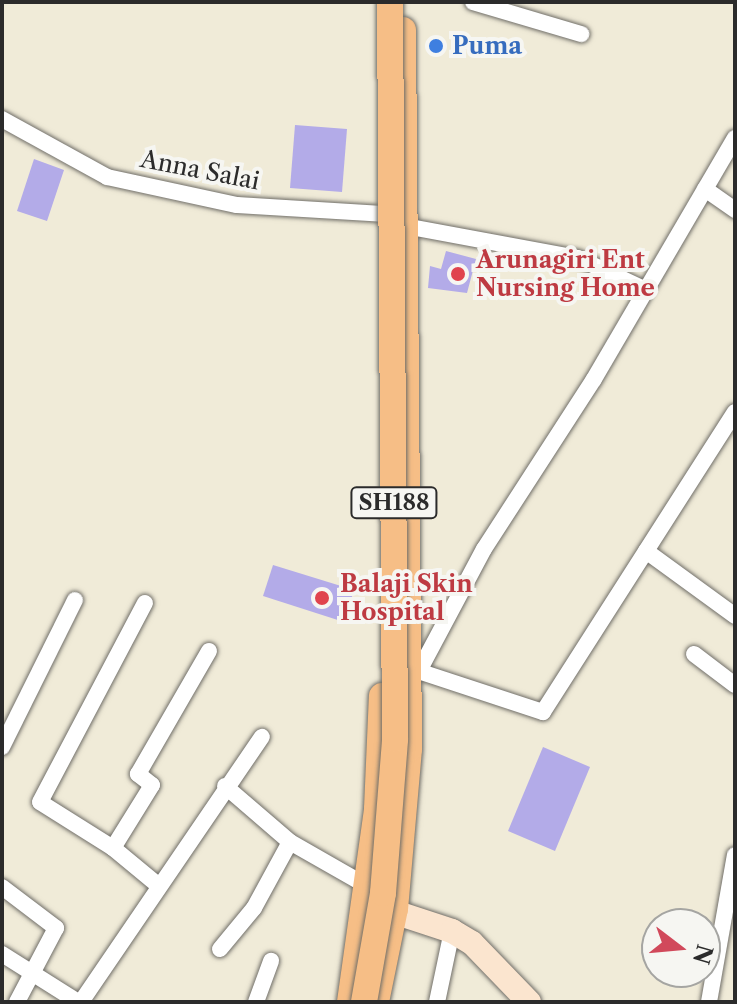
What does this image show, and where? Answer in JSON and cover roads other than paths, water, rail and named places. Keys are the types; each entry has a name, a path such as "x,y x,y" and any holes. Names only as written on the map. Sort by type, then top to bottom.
{"main road":[{"path":"376,1002 395,909 415,670 396,219 378,2"},
{"name":"SH188","path":"364,1002 388,845 395,726 390,2"},
{"path":"350,1002 368,896 382,733 403,2"},
{"path":"368,896 452,931 472,943 529,1002"}],"street":[{"path":"473,2 581,34"},
{"name":"Anna Salai","path":"2,119 107,177 237,205 396,219 578,258 646,290"},
{"path":"735,138 646,290 484,549 415,670 543,712 735,412"},
{"path":"705,189 735,210"},
{"path":"646,551 735,616"},
{"path":"2,747 75,600"},
{"path":"145,603 40,802 113,848 159,886"},
{"path":"113,848 152,785 138,774 209,651"},
{"path":"694,654 735,685"},
{"path":"2,954 79,1002 225,786 262,737"},
{"path":"225,786 290,842 368,896"},
{"path":"220,949 254,908 290,842"},
{"path":"709,1002 735,855"},
{"path":"2,887 56,928 17,1002"},
{"path":"437,1002 452,931"},
{"path":"256,1002 271,961"}],"place":[{"name":"Puma","path":"436,46"},
{"name":"Arunagiri Ent Nursing Home","path":"458,274"},
{"name":"Balaji Skin Hospital","path":"322,598"}]}
